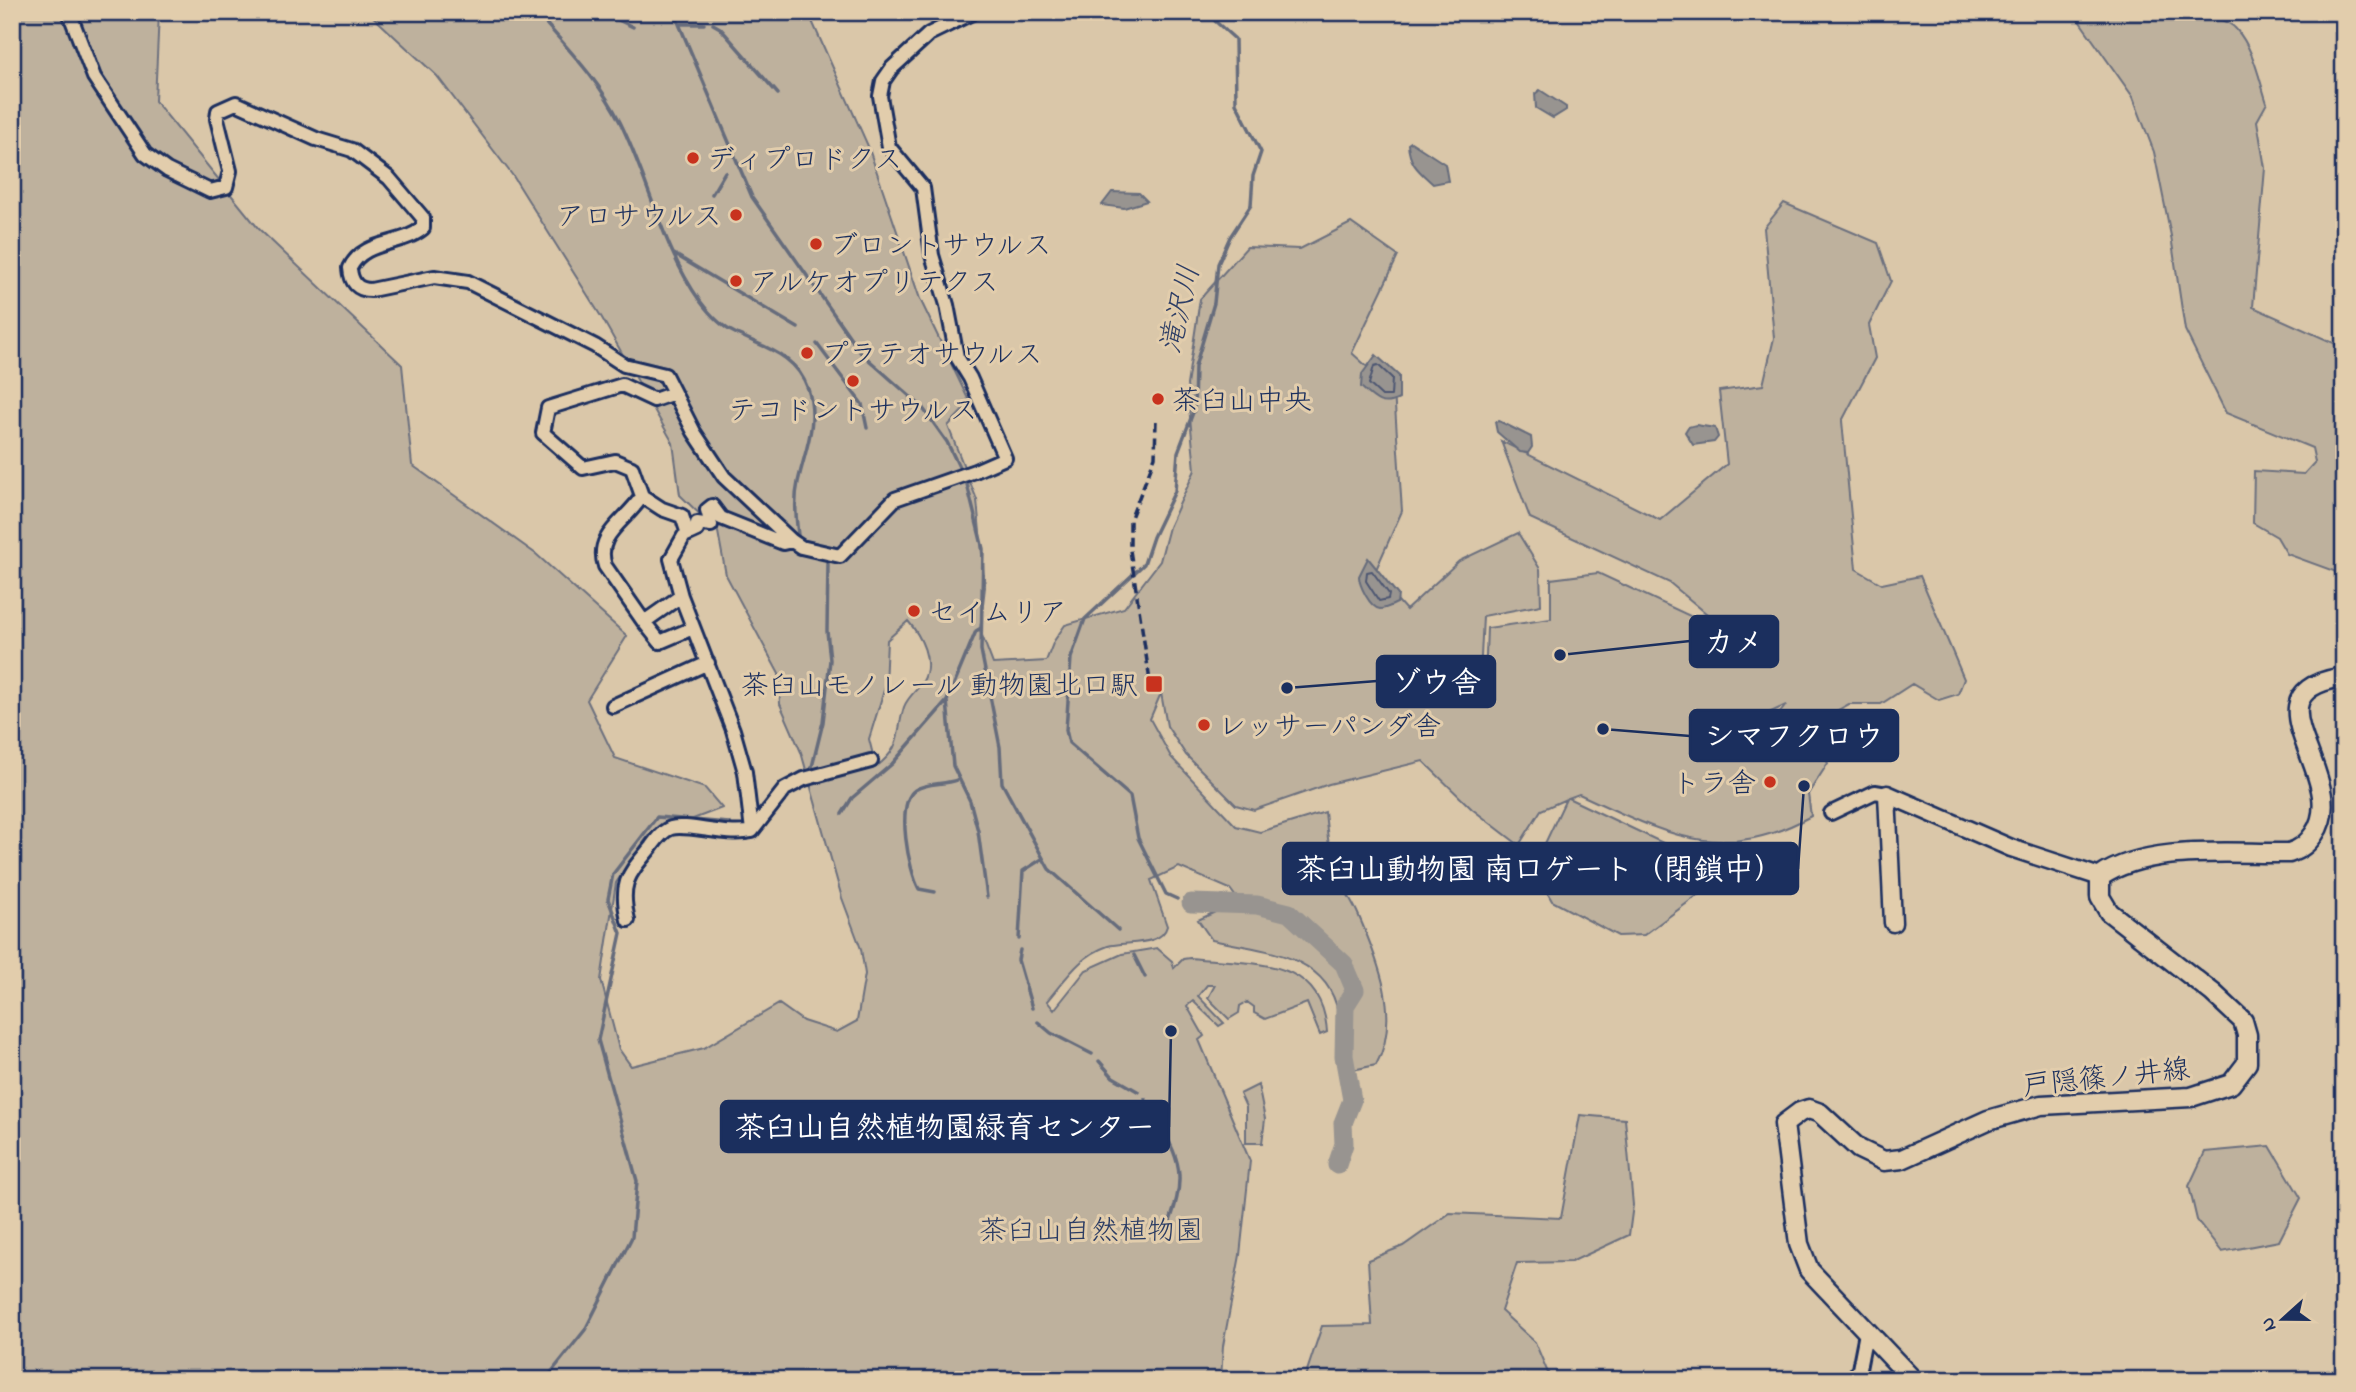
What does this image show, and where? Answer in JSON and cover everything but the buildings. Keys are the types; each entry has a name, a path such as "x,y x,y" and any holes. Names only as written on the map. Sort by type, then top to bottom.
{"main road":[{"path":"2100,877 2126,863 2149,857 2289,853 2302,849 2325,814 2323,791 2295,707 2301,692 2310,685 2338,678 2344,682"},
{"name":"戸隠篠ノ井線","path":"1913,1380 1815,1280 1804,1259 1784,1124 1793,1115 1809,1110 1820,1113 1869,1156 1893,1160 1917,1153 1988,1120 2041,1105 2191,1097 2231,1084 2247,1063 2247,1035 2243,1021 2213,993 2109,912 2100,897 2100,877"}],"street":[{"path":"69,12 94,77 132,138 145,154 167,170 210,191 226,187 230,170 217,119 218,110 236,103 316,139 352,149 389,178 423,218 423,228 412,237 368,248 355,257 350,268 356,285 363,290 372,290 435,277 468,282 595,346 624,365 665,375 694,432 723,477 792,541 801,547 840,555 895,499 1005,458 970,378 957,357 947,305 932,255 923,188 889,147 880,96 883,81 892,68 929,34 974,12"},
{"path":"674,393 654,400 622,385 548,408 543,419 543,433 583,468 615,461 632,468 642,496 662,509 681,516 688,534"},
{"path":"642,496 611,530 601,557 660,642 693,628"},
{"path":"752,831 745,772 708,663 681,596 671,559 678,542 697,530 697,523 711,526 707,510 712,506 721,518 783,543 792,541"},
{"path":"645,622 681,596"},
{"path":"613,706 708,663"},
{"path":"628,920 624,903 625,881 635,864 660,835 672,827 729,833 752,831 785,789 804,779 871,761"},
{"path":"1831,813 1875,792 1887,794 2011,848 2100,877"},
{"path":"1887,794 1893,923"},
{"path":"1852,1380 1859,1369 1866,1333"}],"green space":[{"path":"2133,11 2207,16 2225,21 2236,29 2247,46 2267,103 2257,121 2265,168 2253,307 2334,343 2344,352 2344,585 2334,571 2287,554 2277,537 2253,523 2254,471 2304,474 2315,462 2312,448 2226,413 2185,330 2171,236 2154,152 2133,97 2073,12"},
{"name":"茶臼山自然植物園","path":"12,12 159,12 155,101 258,228 402,365 412,465 536,554 627,636 587,700 615,758 705,788 722,808 648,836 616,883 601,980 619,1049 631,1066 704,1048 779,1004 803,1021 837,1032 857,1021 865,974 861,949 842,898 801,752 780,704 779,674 726,575 718,532 680,495 673,443 602,318 513,176 437,76 368,12 808,12 868,146 920,299 970,403 948,426 977,500 985,587 980,630 993,664 1046,661 1054,641 1065,625 1124,608 1160,561 1169,527 1195,470 1187,385 1200,299 1247,247 1300,249 1351,223 1398,256 1352,353 1394,391 1402,511 1374,574 1406,610 1459,561 1518,533 1540,569 1541,605 1483,616 1480,677 1485,683 1487,628 1551,619 1551,579 1598,573 1707,624 1707,614 1670,583 1530,518 1501,441 1660,520 1727,464 1719,391 1763,385 1774,338 1764,228 1784,203 1878,243 1891,281 1869,325 1875,358 1842,421 1856,569 1882,584 1920,576 1964,679 1958,694 1939,700 1912,684 1881,704 1849,704 1829,715 1804,736 1773,722 1786,705 1769,713 1768,725 1819,750 1828,763 1808,794 1811,816 1778,831 1748,839 1720,841 1693,838 1639,821 1579,794 1568,798 1665,844 1691,852 1747,854 1733,869 1644,935 1618,936 1552,901 1538,876 1540,854 1566,799 1541,810 1519,845 1472,809 1423,761 1329,784 1254,810 1236,805 1186,755 1167,726 1161,693 1150,719 1171,757 1236,826 1260,832 1325,812 1332,860 1373,950 1387,1009 1384,1047 1376,1065 1343,1072 1338,1013 1332,993 1321,978 1306,966 1289,958 1212,940 1198,920 1239,901 1230,889 1179,867 1151,880 1167,926 1164,933 1151,940 1098,950 1074,969 1047,1001 1054,1010 1086,970 1122,954 1157,948 1172,961 1174,968 1183,959 1190,958 1279,968 1297,976 1312,989 1322,1007 1327,1032 1320,1035 1307,1003 1265,1019 1254,1013 1254,1007 1247,1002 1240,1006 1239,1013 1229,1019 1208,998 1215,985 1207,985 1198,996 1224,1023 1219,1026 1193,1001 1187,1006 1204,1036 1199,1040 1250,1161 1240,1255 1223,1346 1221,1380 12,1380","holes":["908,621 925,649 926,673 904,707 894,746 885,760 876,767 869,739 885,687 887,640"]},
{"path":"1258,1085 1265,1119 1262,1143 1246,1143 1246,1107 1240,1094"},
{"path":"1580,1115 1625,1119 1633,1205 1629,1235 1571,1262 1517,1263 1501,1311 1535,1342 1551,1380 1304,1380 1322,1326 1372,1325 1368,1260 1403,1246 1450,1213 1561,1218"},
{"path":"2270,1146 2301,1198 2279,1241 2222,1252 2197,1220 2189,1186 2205,1152"}],"water":[{"path":"1540,90 1566,107 1566,110 1553,118 1536,108 1535,94"},
{"path":"1411,142 1445,164 1448,181 1433,184 1419,171 1410,157 1408,144"},
{"path":"1112,192 1139,193 1147,201 1124,208 1102,205"},
{"path":"1376,355 1399,376 1399,399 1393,402 1374,398 1361,387 1362,374"},
{"path":"1499,421 1531,437 1532,447 1528,453 1520,452 1497,432 1495,422"},
{"path":"1696,425 1715,428 1718,437 1714,442 1693,445 1685,432 1688,427"},
{"path":"1368,558 1398,595 1397,603 1380,609 1369,600 1359,580"}],"waterway":[{"path":"536,12 582,65 612,107 630,144 676,259 700,301 725,327 788,360 803,377 811,401 812,424 797,489 798,535"},
{"path":"547,12 610,16 633,27"},
{"path":"674,12 752,197 861,353 922,407 947,442 961,471"},
{"name":"滝沢川","path":"1177,899 1166,894 1138,838 1130,796 1069,743 1066,730 1071,658 1085,619 1144,564 1153,537 1175,491 1178,452 1194,410 1195,367 1214,303 1218,264 1230,237 1251,205 1253,176 1261,152 1236,103 1235,39 1215,21 1214,12"},
{"path":"680,24 704,24"},
{"path":"713,24 720,28 778,94"},
{"path":"712,194 725,172"},
{"path":"674,254 798,328"},
{"path":"817,344 862,404 867,428"},
{"path":"966,480 983,549 981,650 1000,747 1002,783 1049,869 1118,930"},
{"path":"811,771 823,722 830,660 827,631 828,563"},
{"path":"842,814 852,798 892,764 947,701 976,631 981,628"},
{"path":"947,701 953,766 970,801 978,831 987,897"},
{"path":"935,892 919,889 915,880 906,838 906,809 915,790 957,780"},
{"path":"545,1380 585,1330 632,1237 637,1181 598,1040 621,933 608,899 613,874 657,817 729,823"},
{"path":"1019,939 1023,871 1042,859"},
{"name":"滝沢川","path":"1191,903 1257,905 1289,913 1344,964 1355,990 1345,1006 1344,1056 1352,1100 1343,1123 1344,1144 1337,1165"},
{"path":"1020,950 1018,960 1032,1008"},
{"path":"1134,955 1145,977"},
{"path":"1038,1022 1051,1033 1092,1054"},
{"path":"1099,1061 1113,1077 1139,1092"},
{"path":"1145,1099 1167,1137 1178,1165 1177,1195 1164,1237"}],"railway":[{"path":"1152,694 1130,550 1130,520 1155,457 1156,421"}],"place":[{"name":"ディプロドクス","path":"693,158"},
{"name":"アロサウルス","path":"736,215"},
{"name":"ブロントサウルス","path":"816,244"},
{"name":"アルケオプリテクス","path":"736,281"},
{"name":"プラテオサウルス","path":"807,353"},
{"name":"テコドントサウルス","path":"853,381"},
{"name":"茶臼山中央","path":"1158,399"},
{"name":"セイムリア","path":"914,611"},
{"name":"カメ","path":"1560,655"},
{"name":"茶臼山モノレール 動物園北口駅","path":"1154,684"},
{"name":"ゾウ舎","path":"1287,688"},
{"name":"レッサーパンダ舎","path":"1204,725"},
{"name":"シマフクロウ","path":"1603,729"},
{"name":"トラ舎","path":"1770,782"},
{"name":"茶臼山動物園 南口ゲート（閉鎖中）","path":"1804,786"},
{"name":"茶臼山自然植物園緑育センター","path":"1171,1031"}]}
